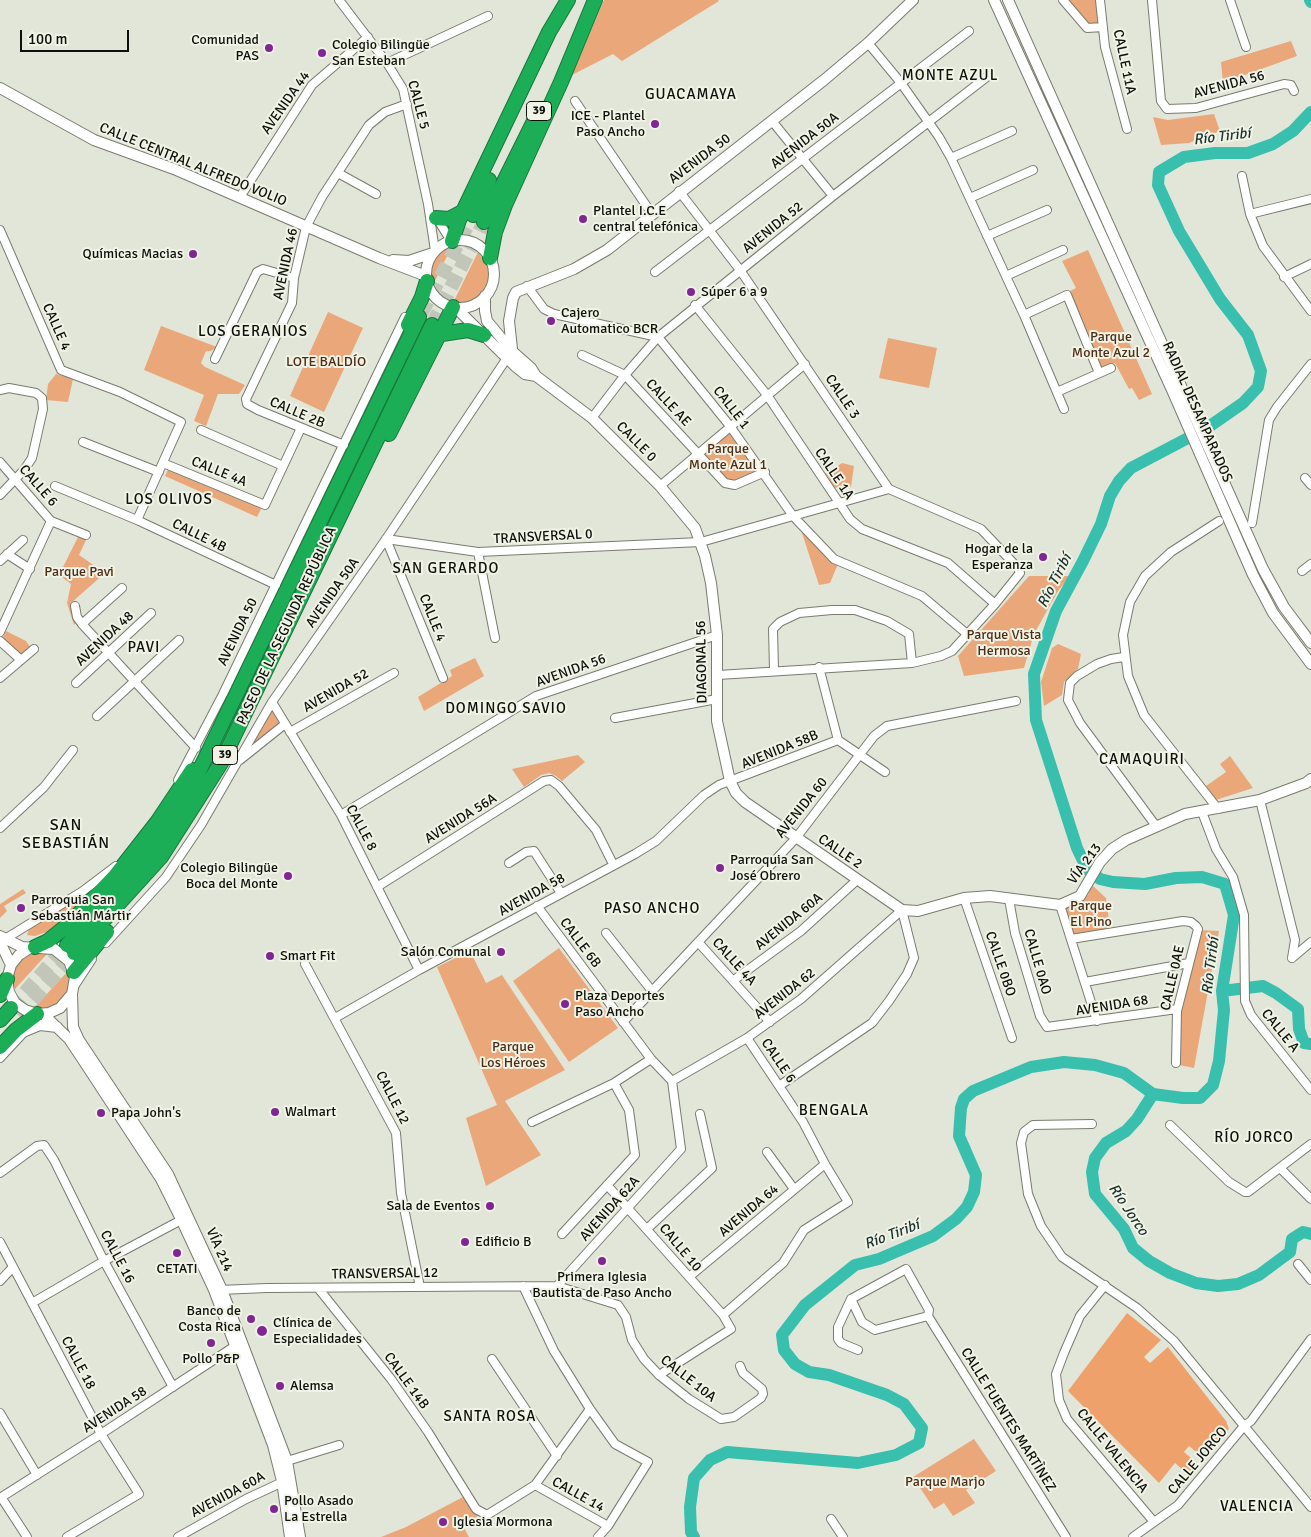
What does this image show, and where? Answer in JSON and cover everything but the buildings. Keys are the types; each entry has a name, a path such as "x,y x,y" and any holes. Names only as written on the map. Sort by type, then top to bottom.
{"highway":[{"path":"451,241 474,216 549,32 568,0"},
{"name":"39","path":"474,216 572,0"},
{"path":"490,258 495,232 505,205 561,82 594,0"},
{"name":"39","path":"474,216 594,0"},
{"path":"436,218 449,220 474,216"},
{"path":"318,524 349,447 422,297 426,278"},
{"name":"PASEO DE LA SEGUNDA REPÚBLICA","path":"419,317 188,794 152,848 70,949 161,856 221,763 332,529 363,484 437,329 454,307"},
{"path":"437,329 468,330 491,335"},
{"path":"33,948 48,941 69,924 115,876 142,844 190,773 213,745"},
{"path":"74,972 170,858 210,796 221,763"},
{"path":"0,995 4,983"},
{"path":"0,1020 15,1012 0,1036"},
{"path":"0,1047 16,1030 40,1014"}],"main road":[{"name":"AVENIDA 50","path":"510,355 509,327 513,298 516,292 588,261 607,250 868,43 913,0"},
{"name":"RADIAL DESAMPARADOS","path":"994,0 1177,387"},
{"name":"RADIAL DESAMPARADOS","path":"1008,0 1217,478 1253,576 1273,613 1311,664"},
{"name":"CALLE CENTRAL ALFREDO VOLIO","path":"1,92 94,140 174,169 240,196 306,227 426,278"},
{"path":"451,241 474,243 490,258 494,274 490,290 471,306 454,307 438,300 431,291 426,278 429,260 434,252 451,241"},
{"name":"CALLE CENTRAL ALFREDO VOLIO","path":"379,258 408,261 434,252"},
{"name":"CALLE 0","path":"485,296 485,312 491,335"},
{"name":"CALLE 0","path":"454,307 491,335 525,374 536,376 592,418 660,486 684,513 701,542"},
{"path":"491,335 509,327"},
{"name":"RADIAL DESAMPARADOS","path":"1217,478 1284,607 1311,643"},
{"name":"DIAGONAL 56","path":"701,542 711,583 717,634 717,721 730,781"},
{"name":"CALLE 2","path":"730,781 736,793 745,802 902,910"},
{"name":"VÍA 213","path":"1060,905 1074,900 1085,888 1100,862 1112,849 1156,826 1185,814 1260,800 1309,784"},
{"path":"902,910 918,911 964,898 990,896 1060,905"},
{"path":"2,939 33,948 48,947 60,952 74,972 73,991 60,1008 40,1014 25,1010 16,1002 4,983 11,965 19,955 33,948"},
{"path":"2,939 11,965"},
{"name":"VÍA 214","path":"73,991 73,1027 79,1040 168,1174 185,1218 218,1290 286,1480 300,1537"},
{"name":"VÍA 214","path":"40,1014 69,1039 146,1155 185,1218"},
{"path":"23,1032 40,1025 57,1027"},
{"name":"VÍA 214","path":"238,1344 287,1461 286,1480 290,1537"}],"street":[{"name":"CALLE 5","path":"340,0 388,63 403,89 428,204 434,252"},
{"path":"1064,0 1087,28 1104,27"},
{"name":"CALLE 11A","path":"1100,0 1111,75 1127,129"},
{"name":"AVENIDA 56","path":"1152,0 1161,101 1167,109 1196,108 1284,84 1291,85 1294,91"},
{"path":"1230,0 1246,47"},
{"path":"388,63 488,16"},
{"name":"AVENIDA 50A","path":"655,272 969,31"},
{"name":"AVENIDA 44","path":"240,196 312,85 368,37"},
{"path":"868,43 928,121 951,158 1024,315 1064,409"},
{"name":"AVENIDA 52","path":"592,418 625,375 658,337 695,305 988,76"},
{"path":"575,101 652,214"},
{"name":"AVENIDA 46","path":"246,398 292,304 294,278 306,227 338,172 369,125 385,112 406,104"},
{"path":"772,121 833,196"},
{"path":"951,158 1012,131"},
{"path":"970,198 1032,170"},
{"path":"338,172 376,194"},
{"path":"1242,176 1250,214 1262,246 1311,311"},
{"name":"CALLE 3","path":"679,191 740,270 889,488"},
{"path":"1250,214 1311,199"},
{"name":"CALLE 5","path":"428,204 451,241"},
{"path":"987,236 1047,210"},
{"name":"CALLE 4","path":"0,230 61,370 120,392 181,422 163,463"},
{"path":"1006,276 1063,250"},
{"path":"1284,277 1311,264"},
{"path":"215,359 252,278 263,269 294,278"},
{"name":"AVENIDA 50","path":"2,939 83,891 119,863 151,825 196,748 426,278"},
{"path":"527,286 539,304 554,314 658,337"},
{"path":"1024,315 1067,295 1100,373"},
{"name":"CALLE 1A","path":"695,305 767,395 850,519 862,529 948,563 995,604"},
{"name":"CALLE 1","path":"658,337 765,472 792,516 834,559 922,596 967,634"},
{"name":"AVENIDA 50A","path":"73,991 97,953 166,877 201,825 272,702 386,539 510,355"},
{"name":"CALLE AE","path":"582,355 625,375 725,483 735,486 765,472"},
{"path":"660,486 805,364"},
{"path":"1252,523 1269,420 1276,407 1311,364"},
{"path":"1057,392 1110,368"},
{"path":"0,390 9,388 36,393 42,398 43,409 32,458 16,479 0,494"},
{"name":"CALLE 2B","path":"246,398 247,404 344,445"},
{"path":"201,430 283,466 301,428"},
{"path":"83,442 159,472"},
{"name":"CALLE 6","path":"0,462 52,521 86,535"},
{"path":"137,520 163,463"},
{"name":"CALLE 4A","path":"163,463 265,505 283,466"},
{"path":"1305,478 1311,485"},
{"name":"CALLE 4B","path":"55,486 137,520 276,585"},
{"path":"701,542 889,488 981,530 1018,568 1020,573 995,604 952,651 941,656 912,663 774,670 718,675"},
{"path":"0,632 4,615 30,568 52,521"},
{"path":"1218,521 1171,552 1145,576 1130,602 1125,620 1124,657 1134,695 1144,715 1218,809"},
{"name":"CALLE 4","path":"386,539 443,678"},
{"name":"TRANSVERSAL 0","path":"386,539 478,552 701,542"},
{"path":"0,561 23,540"},
{"path":"478,552 494,638"},
{"path":"7,554 30,568"},
{"path":"1302,571 1311,564"},
{"path":"82,624 122,588"},
{"path":"75,606 77,618 82,624 196,748"},
{"path":"774,670 773,629 780,622 799,613 847,610 855,610 887,621 910,634 912,663"},
{"name":"AVENIDA 48","path":"76,683 151,613"},
{"name":"AVENIDA 56","path":"341,815 536,696 717,634"},
{"path":"97,716 179,640"},
{"path":"0,641 21,660"},
{"path":"0,678 34,649"},
{"path":"1124,657 1097,664 1077,676 1070,683 1068,700 1080,722 1156,826"},
{"path":"819,668 838,740 885,772"},
{"name":"AVENIDA 52","path":"290,732 394,672"},
{"path":"615,718 717,699"},
{"name":"AVENIDA 60","path":"623,1022 796,838 874,736 887,726 1016,701"},
{"name":"CALLE 8","path":"272,702 341,815 419,970"},
{"path":"236,762 285,724"},
{"name":"AVENIDA 58B","path":"730,781 838,740"},
{"path":"0,828 44,787 73,750"},
{"name":"AVENIDA 56A","path":"377,887 544,781 551,780 559,786 596,830 613,864"},
{"name":"AVENIDA 58","path":"336,1018 419,970 656,841 704,795 730,781"},
{"path":"1260,800 1295,940 1292,958 1311,942"},
{"name":"CALLE A","path":"1202,812 1216,849 1233,877 1244,915 1245,1001 1251,1015 1311,1090"},
{"path":"509,863 526,852 534,851 560,893"},
{"name":"AVENIDA 60A","path":"734,980 801,931 857,880"},
{"name":"CALLE 0BO","path":"964,898 1012,1038"},
{"name":"CALLE 0AO","path":"1009,899 1015,933 1038,1008 1044,1024 1051,1028"},
{"path":"1060,905 1097,1021"},
{"name":"CALLE 6B","path":"538,906 651,1059 672,1081"},
{"path":"779,1086 872,1023 907,974 914,958 902,910"},
{"name":"AVENIDA 62","path":"672,1081 747,1038 801,999 902,910"},
{"name":"CALLE 0AE","path":"1070,940 1188,921 1198,929 1177,1009 1176,1063"},
{"path":"606,932 652,991"},
{"name":"CALLE 4A","path":"698,942 770,1022"},
{"path":"1085,982 1189,963"},
{"name":"CALLE 12","path":"305,964 336,1018 396,1133 401,1193 420,1286"},
{"name":"AVENIDA 68","path":"1051,1028 1177,1009"},
{"path":"0,1058 40,1014"},
{"name":"CALLE 6","path":"723,1315 783,1263 804,1230 848,1202 803,1122 747,1038"},
{"path":"532,1122 614,1083 651,1059"},
{"name":"AVENIDA 62A","path":"557,1286 681,1149 672,1081"},
{"path":"562,1234 635,1155 628,1110 614,1083"},
{"path":"648,1228 712,1168 700,1114"},
{"path":"1092,1124 1033,1125 1024,1132 1021,1143 1028,1194 1041,1226 1062,1257 1137,1308 1174,1341 1244,1426 1251,1421 1311,1339"},
{"path":"1170,1125 1229,1182 1245,1192 1248,1192 1311,1144"},
{"name":"CALLE 16","path":"0,1173 37,1146 44,1145 104,1261 173,1387"},
{"path":"767,1152 794,1189"},
{"name":"AVENIDA 64","path":"689,1277 825,1164"},
{"path":"1280,1168 1311,1199"},
{"name":"CALLE 10","path":"607,1185 648,1228 723,1315 731,1329 659,1375"},
{"path":"32,1303 104,1261 185,1218"},
{"name":"CALLE 18","path":"0,1242 102,1434 139,1494 67,1537"},
{"path":"1298,1264 1311,1280"},
{"path":"0,1281 12,1267"},
{"name":"CALLE FUENTES MARTÌNEZ","path":"851,1299 906,1269 929,1310 928,1316 1066,1537"},
{"name":"CALLE VALENCIA","path":"1105,1285 1080,1316 1064,1353 1056,1374 1059,1400 1067,1419 1154,1522"},
{"name":"TRANSVERSAL 12","path":"218,1290 420,1286 557,1286"},
{"path":"523,1286 554,1352 590,1409 615,1444 648,1462 608,1526 598,1537"},
{"name":"CALLE 10A","path":"557,1286 618,1305 626,1318 632,1340 644,1359 659,1375 689,1399 721,1419 734,1417 762,1398 762,1389 743,1373 740,1366"},
{"name":"CALLE 14B","path":"318,1288 391,1379 428,1432 476,1509 487,1515 535,1485"},
{"path":"851,1299 862,1322 874,1330 928,1316"},
{"path":"851,1299 838,1327 838,1339 841,1343 858,1350"},
{"name":"AVENIDA 58","path":"0,1497 102,1434 238,1344"},
{"path":"492,1359 557,1456"},
{"path":"535,1485 590,1409"},
{"path":"0,1413 36,1475"},
{"name":"CALLE JORCO","path":"1133,1537 1178,1505 1244,1426 1311,1507"},
{"path":"287,1461 339,1444"},
{"name":"AVENIDA 60A","path":"178,1537 190,1534 286,1480"},
{"name":"CALLE 14","path":"535,1485 608,1526"},
{"path":"0,1497 27,1537"},
{"path":"831,1519 843,1537"}],"green space":[{"path":"604,0 719,1 622,61 613,54 572,75"},
{"path":"1065,0 1100,0 1103,27 1092,28"},
{"path":"1291,41 1297,56 1223,83 1221,62"},
{"path":"1214,114 1220,131 1189,143 1161,145 1153,117 1168,120"},
{"path":"452,246 433,285 430,272 433,261 442,251"},
{"name":"Parque Monte Azul 2","path":"1088,250 1152,394 1139,400 1132,388 1129,389 1115,363 1101,367 1070,291 1076,288 1062,261"},
{"path":"478,252 488,265 490,276 487,289 482,296 470,303 453,303"},
{"name":"LOTE BALDÍO","path":"328,312 363,328 324,412 290,396"},
{"path":"161,326 217,347 211,351 206,351 201,363 205,367 245,385 239,394 218,394 206,426 194,421 204,395 144,370"},
{"path":"888,338 937,348 929,388 879,378"},
{"path":"56,374 73,379 68,402 46,400 48,384"},
{"name":"Parque Monte Azul 1","path":"731,430 760,472 735,482 729,482 702,453"},
{"path":"842,463 854,466 851,487 842,489 834,487 826,474"},
{"path":"170,465 262,507 257,517 165,476"},
{"path":"803,528 825,556 838,564 830,583 819,585 801,530"},
{"name":"Parque Pavi","path":"78,537 86,540 79,555 105,573 71,603 73,611 80,618 74,625 67,603 71,584 59,575"},
{"name":"Parque Vista Hermosa","path":"1029,576 1070,576 1058,591 1034,634 1024,668 964,676 958,656"},
{"path":"6,631 26,641 31,648 22,656 2,640"},
{"path":"1058,644 1081,654 1078,669 1064,682 1062,695 1044,706 1041,682 1052,648"},
{"path":"475,658 484,676 424,711 418,697 452,676 450,670"},
{"path":"272,710 279,723 246,750"},
{"path":"578,755 585,762 562,781 549,773 541,775 524,787 512,769"},
{"path":"1230,756 1253,788 1216,800 1206,786 1226,772 1220,764"},
{"name":"Parque El Pino","path":"1092,885 1106,898 1110,928 1073,935 1064,907 1088,895"},
{"path":"101,886 64,926 35,936 27,935 29,929"},
{"path":"23,889 26,893 4,906 7,911 0,918 0,904"},
{"path":"1199,930 1219,931 1194,1068 1179,1065 1179,1010"},
{"name":"Plaza Deportes Paso Ancho","path":"559,948 618,1028 569,1062 513,981"},
{"path":"37,951 47,954 15,989 12,982 16,967 24,957"},
{"name":"Parque Los Héroes","path":"470,951 486,983 502,975 565,1070 505,1101 541,1155 486,1186 466,1118 497,1105 437,967"},
{"path":"68,971 70,977 67,996 50,1008 34,1008"},
{"name":"Parque Marjo","path":"974,1439 996,1471 966,1490 975,1503 953,1516 944,1503 934,1509 913,1477"},
{"path":"463,1497 478,1516 463,1526 469,1537 381,1537 406,1527"}],"shaded area":[{"path":"1127,1313 1161,1340 1144,1357 1150,1363 1168,1347 1226,1421 1229,1429 1205,1459 1189,1446 1184,1452 1200,1466 1191,1477 1175,1463 1159,1483 1068,1391"}],"waterway":[{"name":"Río Tiribí","path":"694,1537 691,1532 690,1507 694,1478 710,1460 727,1452 858,1463 896,1455 919,1443 922,1428 904,1404 887,1395 829,1375 809,1372 795,1364 784,1350 782,1335 805,1305 855,1265 879,1259 933,1236 956,1219 967,1207 974,1192 976,1175 959,1136 961,1108 964,1099 973,1091 1031,1067 1064,1062 1095,1065 1124,1073 1153,1094 1200,1098 1213,1085 1219,1061 1224,1010 1222,991 1234,915 1225,884 1202,877 1176,878 1145,884 1113,882 1100,879 1087,869 1077,848 1036,720 1034,674 1056,611 1101,524 1110,496 1119,481 1131,468 1207,428 1243,403 1258,387 1261,371 1248,335 1220,299 1179,231 1158,185 1159,172 1184,157 1215,153 1248,153 1273,144 1293,131 1311,112"},
{"path":"1222,991 1263,986 1276,993 1298,1009 1299,1029 1304,1043 1311,1044"},
{"name":"Río Jorco","path":"1153,1094 1137,1119 1126,1131 1106,1143 1095,1158 1092,1172 1095,1194 1124,1229 1133,1248 1149,1261 1170,1273 1196,1283 1218,1286 1238,1284 1259,1275 1290,1252 1292,1239 1303,1232 1311,1234"}],"tunnel":[{"path":"421,314 473,215"},
{"path":"432,325 484,222"},
{"path":"11,1008 67,945"},
{"path":"19,1016 74,953"}],"place":[{"name":"Comunidad PAS","path":"269,48"},
{"name":"Colegio Bilingüe San Esteban","path":"322,53"},
{"name":"ICE - Plantel Paso Ancho","path":"655,124"},
{"name":"Plantel I.C.E central telefónica","path":"583,219"},
{"name":"Químicas Macias","path":"193,254"},
{"name":"Súper 6 a 9","path":"691,292"},
{"name":"Cajero Automatico BCR","path":"551,321"},
{"name":"Hogar de la Esperanza","path":"1043,557"},
{"name":"Parroquia San José Obrero","path":"720,868"},
{"name":"Colegio Bilingüe Boca del Monte","path":"288,876"},
{"name":"Parroquia San Sebastián Mártir","path":"21,908"},
{"name":"Salón Comunal","path":"501,952"},
{"name":"Smart Fit","path":"270,956"},
{"name":"Plaza Deportes Paso Ancho","path":"565,1004"},
{"name":"Walmart","path":"275,1112"},
{"name":"Papa John's","path":"101,1113"},
{"name":"Sala de Eventos","path":"490,1206"},
{"name":"Edificio B","path":"465,1242"},
{"name":"CETATI","path":"177,1253"},
{"name":"Primera Iglesia Bautista de Paso Ancho","path":"602,1261"},
{"name":"Banco de Costa Rica","path":"251,1319"},
{"name":"Clínica de Especialidades","path":"262,1331"},
{"name":"Pollo P&P","path":"211,1343"},
{"name":"Alemsa","path":"280,1386"},
{"name":"Pollo Asado La Estrella","path":"274,1509"},
{"name":"Iglesia Mormona","path":"443,1522"}],"district":[{"name":"MONTE AZUL","path":"950,76"},
{"name":"GUACAMAYA","path":"691,95"},
{"name":"LOS GERANIOS","path":"253,332"},
{"name":"LOS OLIVOS","path":"169,500"},
{"name":"SAN GERARDO","path":"446,569"},
{"name":"PAVI","path":"144,648"},
{"name":"DOMINGO SAVIO","path":"506,709"},
{"name":"CAMAQUIRI","path":"1142,760"},
{"name":"SAN SEBASTIÁN","path":"66,835"},
{"name":"PASO ANCHO","path":"652,909"},
{"name":"BENGALA","path":"834,1111"},
{"name":"RÍO JORCO","path":"1254,1138"},
{"name":"SANTA ROSA","path":"490,1417"},
{"name":"VALENCIA","path":"1257,1507"}]}
